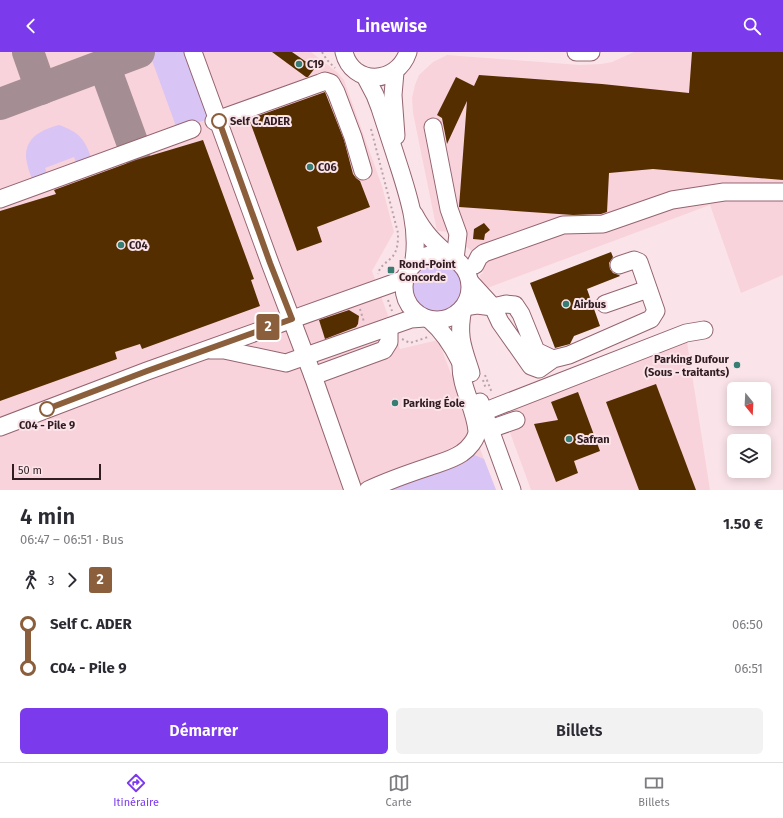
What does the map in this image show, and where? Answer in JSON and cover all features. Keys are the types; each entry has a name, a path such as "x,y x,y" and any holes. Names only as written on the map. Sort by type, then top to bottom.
{"street":[{"path":"193,52 216,120 292,319 354,490"},
{"path":"344,52 350,64 356,71 365,76 375,77 385,76 402,62 418,52"},
{"path":"576,52 591,52"},
{"path":"402,62 393,108 402,176"},
{"path":"365,76 376,95 412,211 415,256 404,288 406,298 416,314 428,325"},
{"path":"216,120 320,83 331,83 336,92 353,137 363,171"},
{"path":"433,127 449,209 458,234 453,258"},
{"path":"0,199 192,129"},
{"path":"475,265 484,253 563,225 603,224 660,204 689,197 724,192 783,192"},
{"path":"412,211 422,230 466,269 471,283 493,307"},
{"path":"2,426 205,350 382,287 409,272 423,258 434,254 443,254 453,258"},
{"path":"428,325 437,321 451,318 464,308 477,305 493,307 506,304 515,305 521,314 536,351 552,359 569,355 651,319 656,311 639,262 634,260 619,265"},
{"path":"471,283 470,295 464,308 459,327 460,340 483,412"},
{"path":"606,304 648,289"},
{"path":"205,350 224,350 286,363 352,341 411,318 428,325 443,332 454,349 490,429 512,490"},
{"path":"313,376 384,350 389,342 393,326"},
{"path":"483,412 686,332 704,330"},
{"path":"368,490 462,453 472,443 477,434 476,424 460,374 460,363"},
{"path":"490,429 516,420"}],"path":[{"path":"322,52 327,60 337,70"},
{"path":"370,129 398,233 398,245 394,255 379,269 378,276 393,326 402,339 410,343 428,325"},
{"path":"359,308 365,323"}],"shaded area":[{"path":"0,52 311,52 337,72 344,80 382,186 394,232 372,271 400,349 438,340 496,490 0,490"},
{"path":"149,52 187,52 209,119 177,129"},
{"path":"634,52 783,52 783,275 741,293 710,205 482,290 480,275 483,273 479,261 472,251 448,237 449,232 437,231 413,113 412,98 419,75 433,62 447,55 580,65 612,62"},
{"path":"59,125 72,130 80,137 87,147 92,160 77,165 74,157 45,168 48,176 33,181 27,163 27,148 34,137 39,133"},
{"path":"433,262 443,262 457,269 464,283 464,293 457,307 443,314 433,314 423,310 416,303 412,293 412,283 416,273 423,266"},
{"path":"687,342 710,490 531,490 505,419 510,407"},
{"path":"472,454 484,459 496,490 389,490 463,464"}],"building":[{"name":"C19","path":"272,52 292,52 315,68 308,77 306,77"},
{"path":"692,52 783,52 783,180 653,169 609,173 607,212 601,214 573,215 459,207 467,101 447,144 442,118 437,115 456,77 474,86 479,75 602,84 689,93"},
{"name":"C06","path":"325,92 344,140 353,174 360,181 370,207 317,227 322,242 297,251 249,119"},
{"name":"C04","path":"203,140 254,279 251,280 260,306 142,349 140,344 115,352 117,359 0,401 0,211 56,194 54,190 136,160"},
{"path":"484,223 490,230 485,234 484,240 473,239 474,229"},
{"path":"611,252 613,257 609,263 610,269 613,273 620,276 587,289 600,326 574,336 570,344 555,348 530,283"},
{"path":"349,310 359,316 356,327 325,339 319,320"},
{"path":"656,384 696,490 639,490 606,402"},
{"path":"578,392 600,451 574,461 578,473 556,482 534,424 558,420 551,402"}],"taxiway":[{"path":"28,52 41,89"},
{"path":"0,104 139,52"},
{"path":"104,65 135,150"}],"bus line":[{"name":"2","path":"47,409 292,319 270,263 219,121"}],"place":[{"name":"C19","path":"299,64"},
{"name":"Self C. ADER","path":"219,121"},
{"name":"C06","path":"310,167"},
{"name":"C04","path":"121,245"},
{"name":"Rond-Point Concorde","path":"391,270"},
{"name":"Airbus","path":"566,304"},
{"name":"Parking Dufour (Sous - traitants)","path":"737,365"},
{"name":"Parking Éole","path":"395,403"},
{"name":"C04 - Pile 9","path":"47,409"},
{"name":"Safran","path":"569,439"}]}
